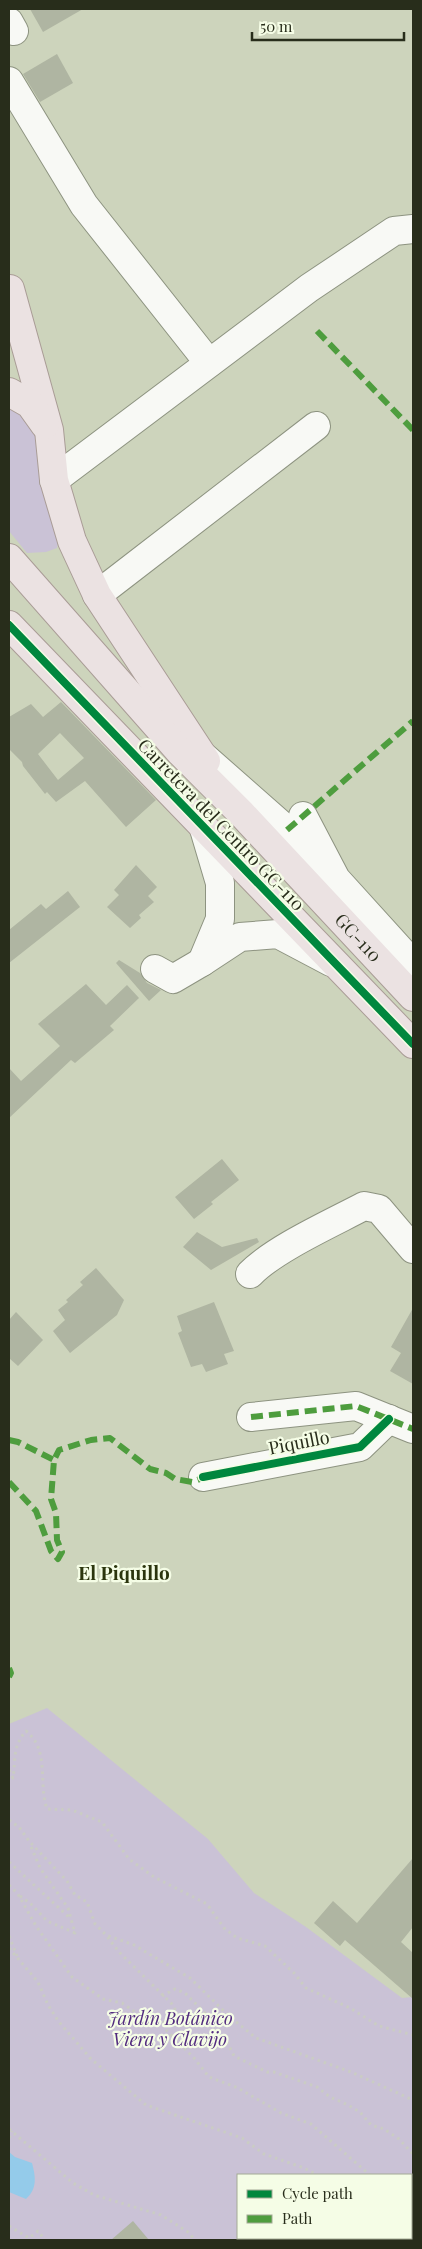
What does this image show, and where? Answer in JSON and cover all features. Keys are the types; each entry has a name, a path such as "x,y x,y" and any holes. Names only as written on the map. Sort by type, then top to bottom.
{"main road":[{"path":"9,288 12,344 9,352"},
{"path":"9,288 49,430 54,480 72,541 97,596 242,814"},
{"path":"9,392 30,404 49,430"},
{"name":"Carretera del Centro GC-110","path":"9,558 180,752 242,814"},
{"name":"Carretera del Centro GC-110","path":"9,625 413,1044"},
{"name":"GC-110","path":"242,814 413,997"}],"street":[{"path":"9,82 84,205 209,363"},
{"path":"54,480 309,288 394,232 413,229"},
{"path":"97,596 316,426"},
{"path":"203,756 288,830 338,916"},
{"path":"303,816 336,879 413,964"},
{"path":"202,962 220,919 220,883 204,829"},
{"path":"155,970 173,979 240,937 278,934 334,964"},
{"path":"250,1274 259,1265 280,1252 364,1206 379,1210 413,1249"},
{"path":"251,1417 356,1406 413,1429"},
{"name":"Piquillo","path":"204,1477 360,1447 389,1419"}],"path":[{"path":"9,1770 13,1778 13,1759 20,1738 26,1731 39,1746 44,1799 47,1809 72,1810 102,1822 129,1858 154,1877 207,1904 224,1928 237,1938 265,1946 294,1973 306,1988 350,2008 379,2026 413,2035"},
{"path":"9,1820 19,1827 29,1841 67,1881 75,1895 87,1902 95,1924 119,1952 172,2004 184,2025 165,2023 138,2014 122,2003 103,1999 72,1977 36,1926 18,1894"},
{"path":"9,1885 31,1904 46,1921 75,1933 68,1908 40,1868 29,1841"},
{"path":"9,1862 71,1919"},
{"path":"106,1935 134,1945 190,1978 230,2017 256,2038 351,2072 413,2100"},
{"path":"9,1936 18,1959"},
{"path":"9,1948 38,1982 48,2005 59,2022 91,2059 146,2105 242,2138 264,2154 304,2168 315,2174"},
{"path":"162,1996 175,1988 185,1993 208,2016 216,2034 228,2044 234,2056 268,2072 274,2072 317,2087 330,2097 360,2112 371,2125 384,2129 400,2140 413,2154"},
{"path":"165,2023 167,2031 194,2058 209,2077 238,2088 281,2113 311,2124 369,2174"},
{"path":"9,2138 10,2130"},
{"path":"10,2130 73,2183 94,2195 161,2215 188,2232 195,2240"},
{"path":"304,2168 307,2174"},
{"path":"9,2226 30,2238 38,2231 45,2240"}],"green space":[{"path":"9,407 23,414 34,427 45,484 59,538 57,548 46,552 27,553 9,531"},
{"name":"Jardín Botánico Viera y Clavijo","path":"47,1708 208,1839 254,1893 306,1927 402,1998 413,1997 413,2240 9,2240 9,1724"}],"water":[{"path":"9,2152 15,2157 32,2163 35,2183 30,2195 26,2199 9,2192"}],"building":[{"path":"30,9 83,9 43,32"},
{"path":"57,54 73,83 40,102 23,74"},
{"path":"61,702 156,800 126,827 85,781 56,802 47,792 45,794 23,766 22,762 9,749 9,717 31,704 43,717","holes":["60,733 84,758 58,780 38,754"]},
{"path":"136,865 157,887 148,896 154,902 139,915 141,918 130,928 107,907 119,895 114,890"},
{"path":"68,891 80,907 9,963 9,930 41,904 46,909"},
{"path":"119,960 140,973 147,983 161,990 149,1001 116,963"},
{"path":"86,984 106,1005 127,985 139,998 110,1026 114,1030 75,1063 71,1060 9,1118 9,1068 21,1081 60,1046 38,1024"},
{"path":"222,1159 239,1180 211,1202 213,1204 194,1219 175,1197"},
{"path":"197,1232 222,1247 257,1238 259,1242 211,1270 183,1247"},
{"path":"96,1268 124,1300 117,1315 70,1353 53,1331 65,1320 58,1310 83,1285 80,1282"},
{"path":"214,1302 234,1351 224,1354 228,1364 206,1372 202,1364 191,1367 178,1333 182,1331 177,1316"},
{"path":"413,1308 413,1384 390,1371 401,1353 391,1347"},
{"path":"16,1312 43,1340 18,1366 9,1358 9,1320"},
{"path":"413,1858 413,1927 401,1942 413,1953 413,1999 345,1940 340,1946 314,1923 333,1901 357,1923"},
{"path":"133,2221 149,2240 111,2240"}],"marked path":[{"path":"317,331 413,430"},
{"path":"287,830 413,721"},
{"path":"251,1417 356,1406 413,1429"},
{"path":"9,1482 36,1511 51,1551 58,1559 62,1552 57,1540 56,1513 51,1499 54,1460 59,1450 91,1440 110,1438 150,1469 166,1473 175,1479 192,1482 208,1476"},
{"path":"9,1440 18,1442 54,1460"},
{"path":"9,1668 11,1673 9,1677"}],"cycle path":[{"path":"9,625 413,1044"},
{"path":"203,1477 360,1447 389,1419"}],"district":[{"name":"El Piquillo","path":"124,1573"}]}
